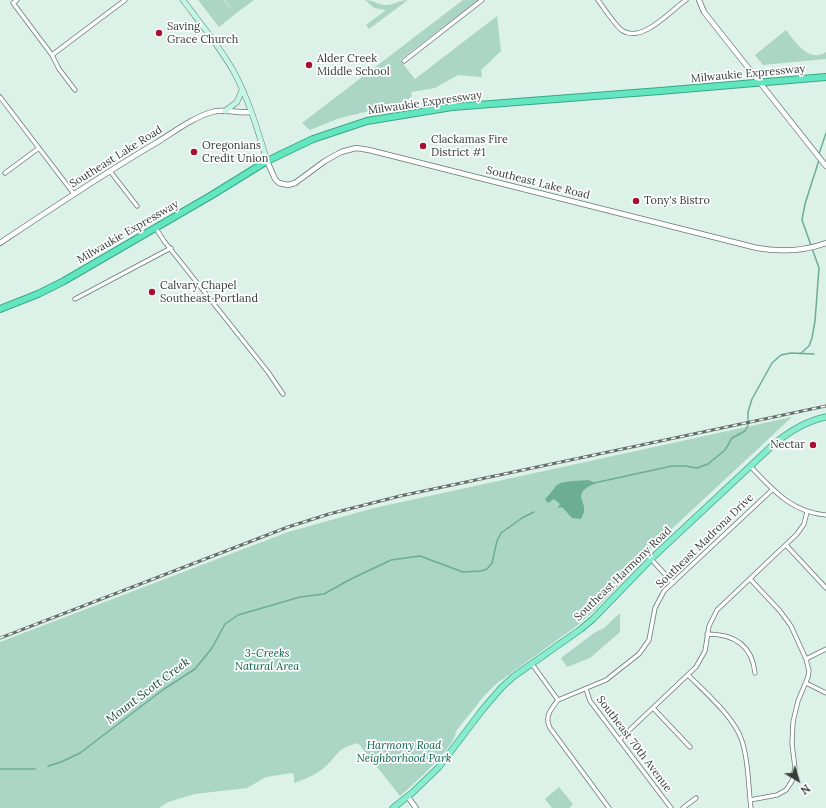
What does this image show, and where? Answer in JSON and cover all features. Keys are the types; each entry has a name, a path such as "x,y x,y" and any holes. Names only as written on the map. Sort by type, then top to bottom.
{"highway":[{"name":"Milwaukie Expressway","path":"0,309 38,294 64,281 267,161 327,133 367,121 452,107 826,78"}],"main road":[{"path":"183,0 224,56 234,73 251,112 267,161"},
{"path":"225,110 237,102 242,90"},
{"name":"Southeast Harmony Road","path":"393,808 408,797 439,767 496,692 586,625 651,559 774,444 792,431 809,422 826,417"}],"street":[{"path":"17,0 13,3 52,55 59,69 75,90"},
{"path":"52,55 125,0"},
{"path":"404,61 482,0"},
{"path":"598,0 619,27 624,31 635,34 647,30 686,0"},
{"path":"699,0 704,12 826,165"},
{"path":"0,97 74,194"},
{"name":"Southeast Lake Road","path":"0,243 110,171 196,118 213,112 225,110 244,113 251,112"},
{"path":"6,173 39,148"},
{"name":"Southeast Lake Road","path":"267,161 275,179 279,183 288,185 294,183 325,161 341,152 356,148 370,150 665,223 746,245 766,249 798,250 826,243"},
{"path":"110,171 137,206"},
{"path":"155,227 268,372 283,394"},
{"path":"75,299 171,248"},
{"path":"750,466 772,490 788,503 807,512 826,515"},
{"name":"Southeast Madrona Drive","path":"558,700 586,689 612,676 642,650 650,635 653,614 657,602 664,591 772,490"},
{"path":"619,740 696,667 702,657 711,621 717,610 801,529 807,512"},
{"path":"786,545 826,588"},
{"path":"651,559 673,583"},
{"path":"750,579 786,618 806,659 809,671 806,683 798,701 793,722 792,744 796,768 792,781 786,790 777,796 750,800"},
{"path":"707,634 726,636 739,642 750,654 754,663 755,672"},
{"path":"806,659 826,649"},
{"path":"532,664 558,700 548,714 547,721 550,728 609,808"},
{"path":"688,675 729,718 738,732 744,749 751,808"},
{"path":"806,683 826,693"},
{"name":"Southeast 70th Avenue","path":"586,689 590,701 671,808"},
{"path":"653,708 690,747"},
{"path":"408,797 416,808"},
{"path":"683,808 696,798"}],"green space":[{"path":"198,0 224,0 235,14 219,27"},
{"path":"225,0 254,0 235,14"},
{"path":"365,0 386,5 408,0 369,29 366,25 386,10 374,8"},
{"path":"463,0 478,0 400,60 415,79 497,16 501,51 481,70 482,77 458,75 435,88 411,92 412,96 403,103 340,118 310,130 302,123"},
{"path":"786,30 803,50 814,55 820,55 826,52 826,59 763,65 755,55"},
{"name":"3-Creeks Natural Area","path":"792,417 648,551 629,572 631,573 596,609 578,625 496,684 484,696 456,731 454,738 442,755 400,796 358,743 342,749 325,767 318,772 294,783 294,775 292,773 266,777 247,788 195,794 168,802 159,808 0,808 0,642 288,532 374,508"},
{"path":"620,613 620,632 590,658 567,667 561,658 594,633 604,628"},
{"path":"559,787 573,804 569,808 552,808 545,799"}],"shaded area":[{"path":"588,480 596,483 587,488 581,495 584,513 581,519 572,518 562,507 558,508 560,504 554,499 548,503 545,499 558,484"}],"waterway":[{"name":"Mount Scott Creek","path":"819,154 826,133"},
{"name":"Mount Scott Creek","path":"800,354 809,346 815,321 819,268 802,220 805,204 819,160"},
{"name":"Mount Scott Creek","path":"594,483 672,466 697,468 708,464 725,450 732,438 745,431 748,425 748,412 752,399 772,363 781,355 791,353 814,354"},
{"name":"Mount Scott Creek","path":"48,766 80,753 164,689 195,669 212,648 225,624 238,615 300,597 324,594 391,560 420,556 463,572 481,571 487,569 492,563 497,541 501,533 522,518 534,512"},
{"name":"Mount Scott Creek","path":"0,769 35,769"}],"railway":[{"path":"0,638 288,527 329,514 400,496 826,406"}],"place":[{"name":"Saving Grace Church","path":"159,33"},
{"name":"Alder Creek Middle School","path":"309,65"},
{"name":"Clackamas Fire District #1","path":"423,146"},
{"name":"Oregonians Credit Union","path":"194,152"},
{"name":"Tony's Bistro","path":"636,201"},
{"name":"Calvary Chapel Southeast Portland","path":"152,292"},
{"name":"Nectar","path":"813,445"}],"park label":[{"name":"Harmony Road Neighborhood Park","path":"404,752"}]}
